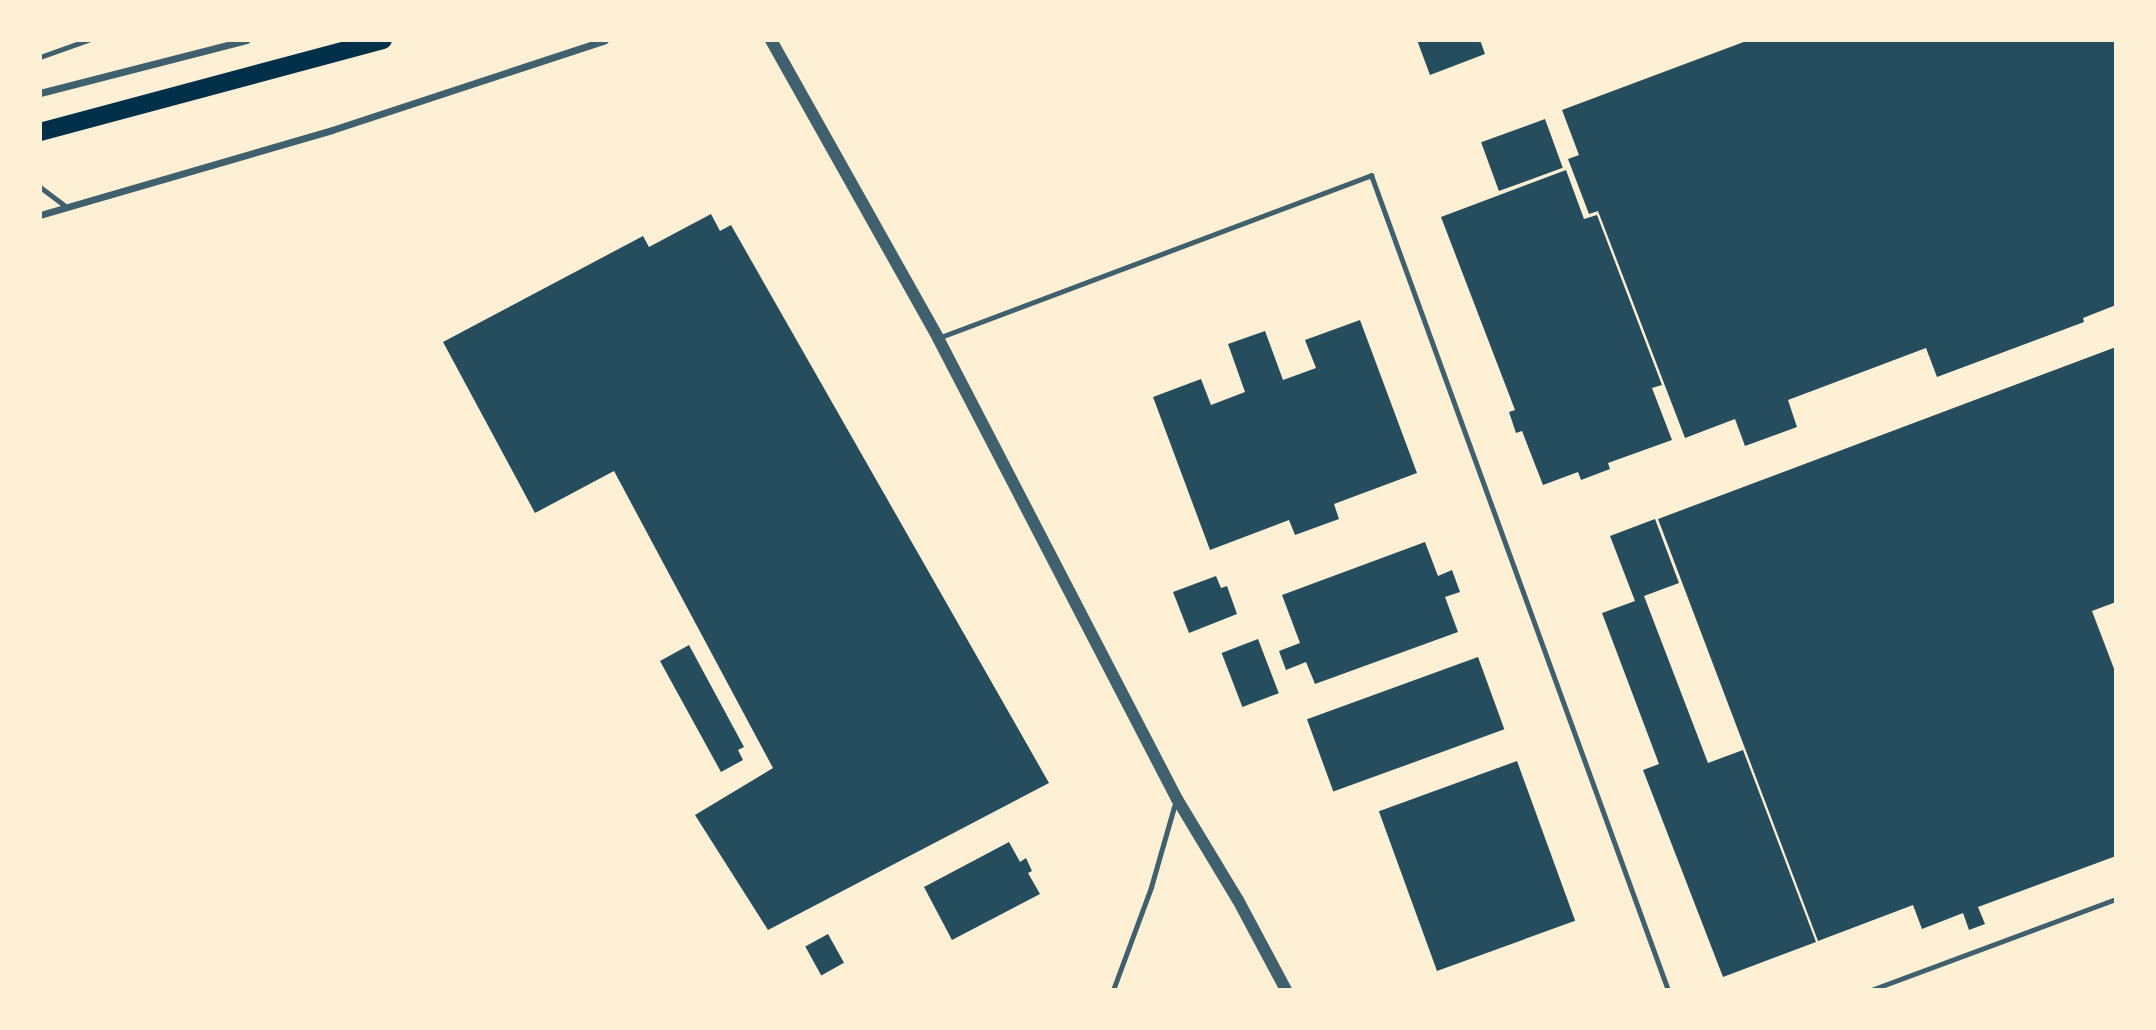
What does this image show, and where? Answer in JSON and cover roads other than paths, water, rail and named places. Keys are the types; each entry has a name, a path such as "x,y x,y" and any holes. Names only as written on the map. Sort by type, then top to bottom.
{"main road":[{"path":"40,132 383,40"}],"street":[{"path":"40,93 246,40"},
{"path":"40,215 332,130 606,40"},
{"path":"771,40 938,338 1177,799 1238,900 1286,990"}],"lane":[{"path":"40,57 88,40"},
{"path":"938,338 1371,175 1668,990"},
{"path":"40,187 66,207"},
{"path":"1113,990 1151,887 1177,799"},
{"path":"1871,990 2116,899"}]}
